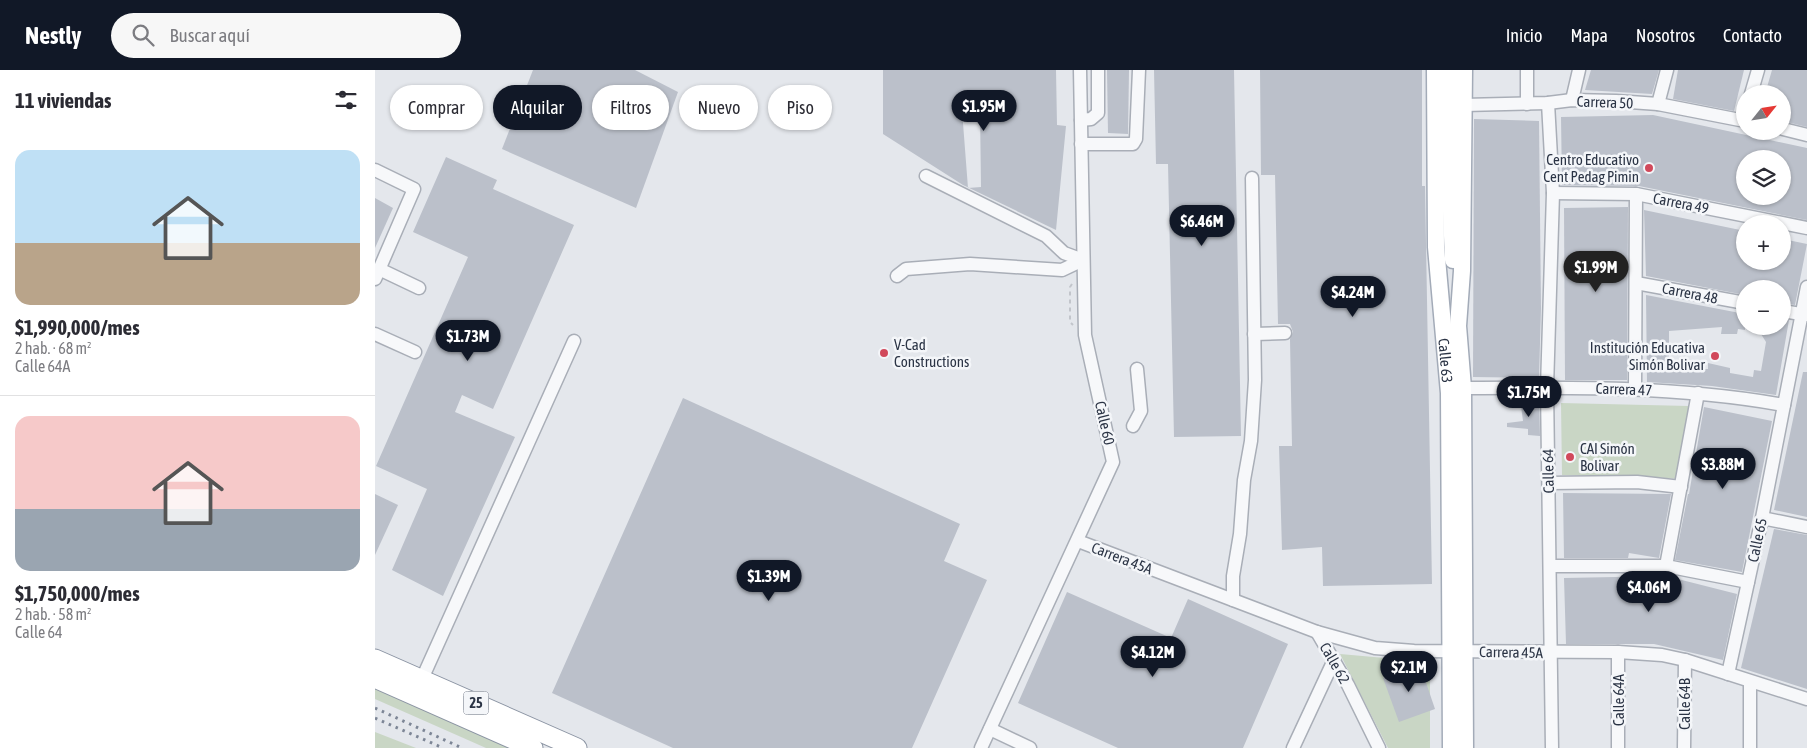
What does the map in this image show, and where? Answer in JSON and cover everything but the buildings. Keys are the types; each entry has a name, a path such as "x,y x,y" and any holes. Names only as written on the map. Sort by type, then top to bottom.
{"highway":[{"name":"25","path":"375,659 577,748"},
{"name":"25","path":"375,678 533,748"},
{"path":"470,700 512,739"}],"main road":[{"name":"Calle 63","path":"1435,70 1437,247 1449,393 1458,651"},
{"path":"1449,70 1450,207 1458,326"},
{"name":"Calle 63","path":"1458,651 1463,388 1458,326 1462,271 1464,70"},
{"path":"1451,748 1458,651"},
{"path":"1458,651 1465,748"}],"street":[{"name":"Calle 60","path":"981,748 1113,462 1085,335 1079,262 1080,70"},
{"path":"1081,120 1091,119 1098,113 1098,70"},
{"path":"1081,144 1133,144 1135,139 1139,70"},
{"path":"1527,70 1527,104"},
{"path":"1572,100 1579,70"},
{"path":"1658,104 1667,70"},
{"path":"1754,85 1758,70"},
{"name":"Carrera 50","path":"1464,105 1527,104 1572,100 1616,101 1658,104 1736,117"},
{"name":"Calle 64","path":"1548,103 1553,193 1547,388 1552,748"},
{"path":"1791,131 1807,135"},
{"path":"375,170 414,189 377,274 419,288"},
{"path":"926,176 1046,236 1064,253 1079,262"},
{"path":"1233,600 1233,576 1240,534 1244,480 1251,441 1255,380 1252,178"},
{"name":"Carrera 49","path":"1553,193 1636,194 1807,228"},
{"path":"1635,389 1636,194"},
{"path":"897,276 907,270 971,264 1062,270 1079,262"},
{"name":"Carrera 48","path":"1636,283 1736,301"},
{"name":"Calle 65","path":"1728,674 1804,315 1807,287"},
{"path":"1791,313 1804,315"},
{"path":"1254,334 1285,333"},
{"path":"375,334 415,352"},
{"path":"422,679 574,341"},
{"path":"1133,426 1141,411 1137,369"},
{"name":"Carrera 47","path":"1463,388 1635,389 1740,397 1784,405"},
{"path":"1666,566 1698,393"},
{"path":"1549,484 1637,482 1681,487"},
{"path":"1762,518 1807,527"},
{"name":"Carrera 45A","path":"1078,540 1317,632 1375,648 1458,651 1618,652 1662,655 1685,660 1807,699"},
{"path":"1550,566 1666,566 1748,582"},
{"name":"Calle 62","path":"1317,632 1334,660 1379,748"},
{"name":"Calle 64A","path":"1618,652 1618,748"},
{"path":"1293,748 1334,660"},
{"name":"Calle 64B","path":"1684,748 1685,660"},
{"path":"1750,682 1750,748"},
{"path":"990,729 1030,748"}],"path":[{"path":"1074,326 1070,322 1070,287 1076,278 1079,262"}],"green space":[{"path":"1561,403 1689,406 1679,479 1642,476 1562,475"},
{"path":"1340,654 1430,662 1430,748 1388,748"},
{"path":"375,689 510,748 486,748 375,699"},
{"path":"375,732 416,748 375,748"}],"railway":[{"path":"375,708 462,748"},
{"path":"375,718 443,748"}],"place":[{"name":"Centro Educativo Cent Pedag Pimin","path":"1649,168"},
{"name":"V-Cad Constructions","path":"884,353"},
{"name":"Institución Educativa Simón Bolivar","path":"1715,356"},
{"name":"CAI Simón Bolivar","path":"1570,457"}]}
